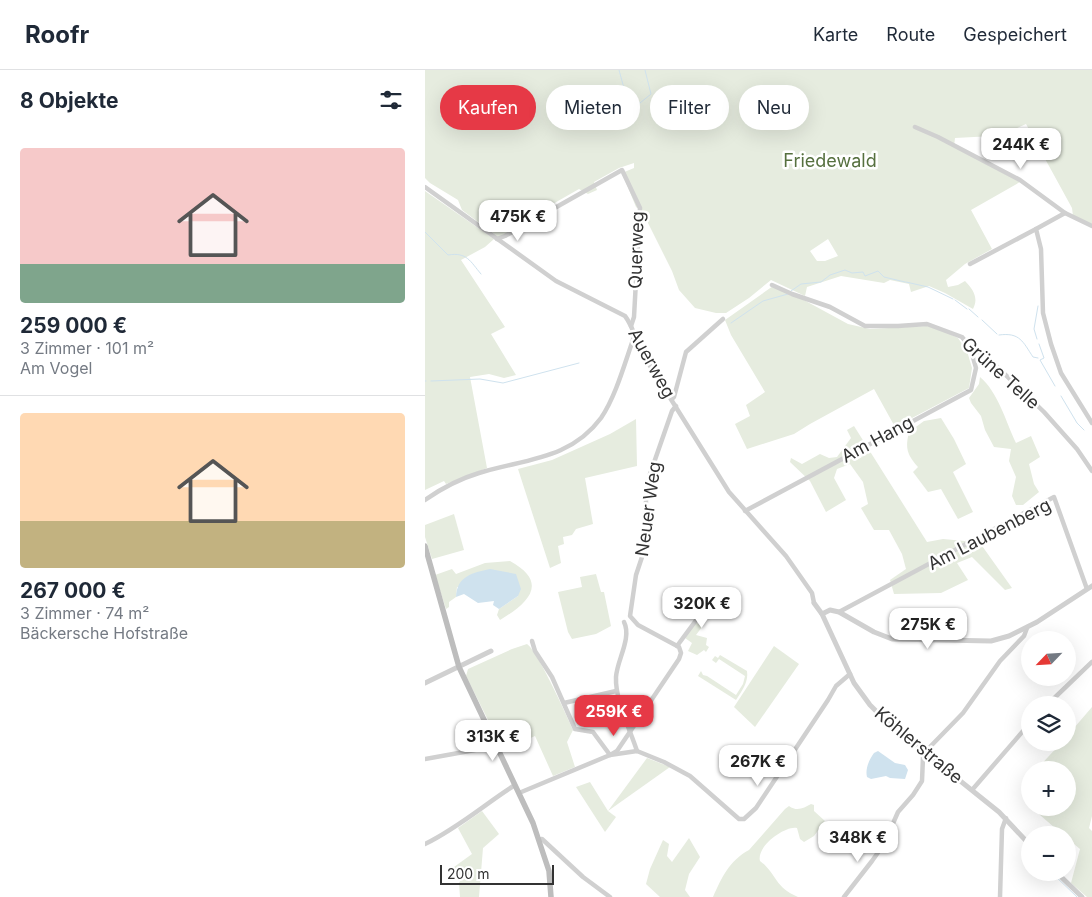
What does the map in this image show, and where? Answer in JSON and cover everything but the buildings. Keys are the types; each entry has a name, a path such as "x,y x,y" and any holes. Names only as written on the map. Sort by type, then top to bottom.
{"main road":[{"path":"425,546 459,667 519,793 539,840 550,876 551,897"}],"street":[{"path":"915,127 1020,180 1065,213 1092,226"},
{"name":"Querweg","path":"497,238 607,180 622,170 641,208 634,317 631,326"},
{"name":"Auerweg","path":"425,188 556,281 625,316 651,368 729,492 786,556 812,593 814,602"},
{"path":"970,264 1065,213"},
{"path":"1036,229 1041,249 1043,313 1051,344 1061,373 1092,423"},
{"name":"Grüne Telle","path":"773,285 792,294 830,307 865,326 927,324 962,337 969,347 986,356 1032,401 1077,449 1092,470"},
{"path":"672,399 686,352 723,319"},
{"path":"425,500 448,485 466,477 487,470 542,458 563,450 575,442 594,425 606,409 634,336"},
{"name":"Am Hang","path":"745,511 971,390 976,368 969,347"},
{"name":"Neuer Weg","path":"676,406 671,411 650,474 646,500 645,548 636,575 630,616 639,625 677,646"},
{"name":"Am Laubenberg","path":"839,612 1054,497 1089,588"},
{"path":"823,614 830,610 839,612 874,632 898,640 991,640 1027,628 1089,588"},
{"path":"611,755 617,750 679,659 681,651 677,646 711,600"},
{"name":"Köhlerstraße","path":"814,602 823,614 850,674 860,691 883,718 1006,818 1021,836"},
{"path":"624,622 627,626 625,642 617,668 616,691 637,751"},
{"path":"844,897 878,853 898,812 921,783 925,752 963,713 1000,661 1024,636 1027,628"},
{"path":"532,641 533,648 548,670 575,729 593,732 611,755"},
{"path":"425,683 491,651"},
{"path":"1056,696 1092,662"},
{"path":"519,793 611,755 637,751 690,776 739,818 744,819 756,808 836,686 850,674"},
{"path":"564,703 616,691"},
{"path":"973,790 1021,734"},
{"path":"425,759 497,746"},
{"path":"425,844 463,822 488,802 515,785"},
{"path":"1000,897 1002,829 1006,818"},
{"path":"539,840 542,839 606,896"},
{"path":"1065,881 1082,897"}],"green space":[{"name":"Friedewald","path":"425,70 1092,70 1092,224 1073,216 1072,208 1026,124 1004,134 955,138 954,147 1020,182 971,210 992,249 965,264 946,280 948,287 965,281 968,284 973,290 975,297 973,309 929,286 911,292 909,284 890,280 884,283 841,276 807,287 805,296 771,280 749,298 726,313 716,313 695,308 679,290 672,271 643,213 636,207 622,173 634,168 634,163 619,168 594,182 597,190 588,194 579,189 544,209 521,228 501,239 462,210 458,200 425,178","holes":["828,239 838,256 825,261 817,261 810,251"]},
{"path":"425,191 494,239 485,247 461,260 505,327 491,334 516,375 504,378 489,374 470,377 487,468 446,484 444,481 425,490"},
{"path":"773,286 802,299 848,324 870,329 927,326 937,328 958,338 967,351 972,368 969,388 895,427 874,389 794,434 747,449 735,424 750,416 746,405 765,392 731,335 725,320"},
{"path":"980,377 997,399 1016,443 1031,436 1040,457 1029,464 1034,484 1039,492 1023,505 1016,505 1012,496 1016,477 1009,461 1011,449 994,447 985,430 981,416 969,398 979,384"},
{"path":"941,418 966,464 953,472 973,512 958,519 941,489 928,492 913,472 918,467 909,455 907,447 909,432 924,421"},
{"path":"636,419 637,466 585,478 593,524 576,529 572,535 563,537 564,544 558,546 561,563 550,568 518,469 552,460 610,434"},
{"path":"854,426 927,542 943,539 965,541 975,536 1012,588 1005,590 972,557 957,563 968,580 941,593 894,594 890,580 906,569 902,554 889,530 874,530 861,508 868,504 863,482 850,464 837,469 834,478 846,500 826,512 810,481 790,462 791,458 802,464 820,454 829,458 837,457 851,438 847,430"},
{"path":"454,514 464,550 432,559 425,537 425,525"},
{"path":"510,561 522,569 529,577 532,585 531,592 519,607 500,620 497,615 499,609 518,596 457,587 456,597 449,602 449,607 446,609 435,575 452,569 456,574 485,563"},
{"path":"596,574 601,592 604,592 611,626 596,634 572,639 568,632 558,592 582,587 580,577"},
{"path":"696,622 702,627 696,635 707,638 706,645 709,647 706,652 704,650 697,655 688,651 692,643 685,638"},
{"path":"527,644 545,671 573,730 567,742 575,767 553,776 535,736 517,744 510,739 499,742 466,676 468,669"},
{"path":"774,646 799,664 755,727 734,707"},
{"path":"720,655 747,671 746,683 736,700 698,676 701,671 703,675 736,695 743,684 745,676 719,659 716,663 712,660 715,656 718,658"},
{"path":"1092,707 1092,816 1089,828 1092,831 1092,897 1087,897 1071,883 1072,881 1076,881 1076,864 1080,849 1076,846 1076,826 1053,826 1041,816 1076,816 1076,761 1044,761 1054,751 1076,751 1076,726"},
{"path":"647,758 670,767 608,811"},
{"path":"590,782 608,811 616,817 605,832 576,787"},
{"path":"811,804 814,805 814,811 825,821 814,836 804,842 800,839 797,828 786,830 767,843 760,855 760,861 780,885 798,897 713,897 731,864 749,850 785,809 789,806 800,809"},
{"path":"482,811 499,834 483,848 479,897 460,897 459,883 462,877 456,875 454,867 472,854 458,828"},
{"path":"689,838 700,857 689,874 685,890 690,897 660,897 646,884 650,869 663,840 669,844 667,856 672,862"}],"water":[{"path":"490,569 516,574 521,589 518,596 499,609 493,605 494,601 478,603 464,594 456,597 462,580 477,572"},
{"path":"878,751 895,763 905,765 908,770 905,779 886,776 871,779 867,777 869,762 874,753"}],"waterway":[{"path":"619,70 623,85"},
{"path":"640,103 651,94 645,70"},
{"path":"425,232 448,255 464,256 471,261 481,274"},
{"path":"791,291 801,284 821,282 830,275 845,270 852,273 863,272 865,276 878,271 884,277 905,282"},
{"path":"906,282 928,287 953,299"},
{"path":"731,323 763,301 788,294"},
{"path":"955,300 967,309"},
{"path":"1037,339 1034,329 1038,306"},
{"path":"969,309 978,317"},
{"path":"982,320 997,334"},
{"path":"999,335 1012,335 1020,339 1033,357 1038,358"},
{"path":"1039,344 1044,358 1040,360 1055,386"},
{"path":"431,381 480,379 503,383 579,363"},
{"path":"1061,396 1077,423 1084,430"},
{"path":"1060,881 1077,897"}]}
